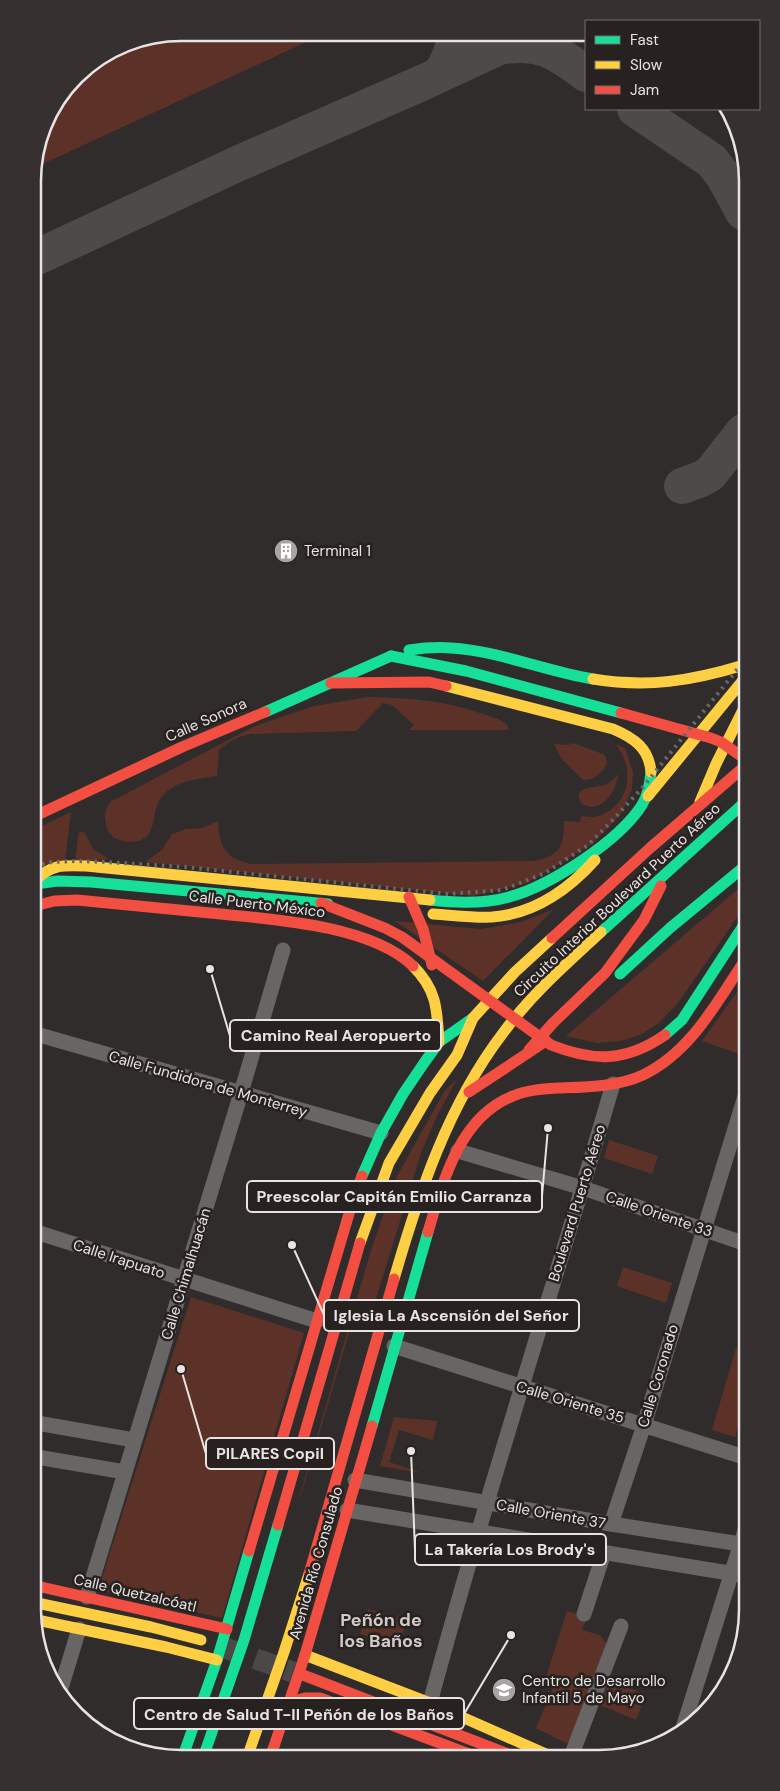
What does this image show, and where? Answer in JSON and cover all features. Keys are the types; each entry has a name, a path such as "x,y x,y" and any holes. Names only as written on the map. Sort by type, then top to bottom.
{"main road":[{"name":"Calle Sonora","path":"42,813 182,747 391,656 410,650 429,647 456,648 499,655 574,676 618,682 660,683 704,676 739,666"},
{"path":"391,656 466,671 578,701 721,742 739,755"},
{"path":"42,876 50,868 77,866 201,875 409,897 478,902 508,897 540,886 607,842 624,826 646,799 650,787 652,766 650,758 634,740 613,728 430,682 331,683"},
{"path":"398,910 463,916 498,916 524,909 561,892 592,864 739,685"},
{"path":"689,828 716,764 739,719"},
{"path":"185,1750 227,1629 351,1207 381,1133 403,1094 439,1042 473,1018 515,972 553,935 739,772"},
{"name":"Circuito Interior Boulevard Puerto Aéreo","path":"250,1750 263,1718 293,1624 408,1231 430,1166 462,1098 492,1048 523,1006 556,973 739,808"},
{"path":"528,1052 552,1023 604,973 623,950 644,920 680,846"},
{"path":"462,1098 553,1036 670,928 739,871"},
{"path":"42,882 72,881 360,907"},
{"path":"409,897 423,929 429,951 434,975 436,1002"},
{"name":"Calle Puerto México","path":"41,904 54,901 77,900 294,922 326,927 378,945 412,966 431,987 436,1002 439,1042"},
{"path":"321,904 376,924 402,937 552,1045 572,1053 598,1058 629,1055 654,1043 672,1031 682,1020 738,933"},
{"path":"613,1084 643,1075 679,1050 700,1027 738,970"},
{"path":"206,1750 232,1677 362,1235 376,1195 389,1163 430,1093 457,1055 473,1018"},
{"name":"Avenida Río Consulado","path":"273,1750 305,1655 439,1196 458,1151 477,1120 499,1102 511,1096 541,1090 613,1084"},
{"path":"382,1320 384,1382"},
{"path":"274,1468 276,1530"},
{"name":"Calle Quetzalcóatl","path":"41,1587 227,1629"},
{"path":"41,1603 202,1640"},
{"path":"42,1621 166,1647 217,1660"},
{"path":"305,1655 430,1703 537,1750"},
{"path":"303,1675 498,1750"},
{"path":"290,1702 308,1697 320,1698 458,1750"}],"street":[{"name":"Calle Chimalhuacán","path":"87,1597 242,1093 283,950"},
{"name":"Calle Fundidora de Monterrey","path":"41,1036 381,1133"},
{"name":"Boulevard Puerto Aéreo","path":"430,1703 477,1532 613,1084"},
{"name":"Calle Coronado","path":"611,1524 644,1425 738,1116"},
{"name":"Calle Oriente 33","path":"458,1151 582,1188 738,1241"},
{"name":"Calle Irapuato","path":"41,1234 317,1321"},
{"name":"Calle Oriente 35","path":"394,1346 738,1455"},
{"path":"41,1424 134,1440"},
{"path":"41,1458 125,1472"},
{"name":"Calle Oriente 37","path":"356,1480 738,1544"},
{"name":"Calle Oriente 37","path":"346,1510 738,1574"},
{"path":"584,1614 604,1553"},
{"path":"686,1719 730,1573 738,1556"},
{"path":"574,1750 621,1626"},
{"path":"62,1684 79,1629"}],"shaded area":[{"path":"309,41 42,164 52,127 70,96 96,70 119,56 145,46 163,42"},
{"path":"368,697 412,699 468,709 505,723 509,730 409,730 414,725 392,705 383,703 356,731 250,734 241,736 219,750 217,776 184,782 166,792 159,802 149,834 142,840 134,842 121,840 115,838 108,831 105,815 110,802 255,726 314,706"},
{"path":"573,743 603,754 606,757 607,763 604,769 592,779 583,780 561,758 554,744 568,745"},
{"path":"615,744 625,748 633,772 632,789 621,814 592,844 527,883 473,896 145,862 162,850 172,834 186,829 202,828 218,821 220,837 225,850 235,858 251,864 534,861 543,859 555,853 559,848 563,837 564,821 580,822 581,816 593,817 601,815 613,808 620,800 625,791 627,772 621,752"},
{"path":"618,774 615,787 607,800 596,806 589,807 582,804 579,793 582,790 605,785"},
{"path":"71,812 65,862 42,865 42,826"},
{"path":"79,831 85,833 93,849 109,859 75,862"},
{"path":"739,889 738,915 678,1003 659,1023 640,1035 621,1041 597,1043 566,1036"},
{"path":"554,909 483,981 395,921 481,929 521,922"},
{"path":"738,990 738,1054 702,1041"},
{"path":"457,1079 438,1114 422,1150 366,1331 351,1326 300,1495 371,1250 397,1176 445,1090"},
{"path":"609,1140 658,1156 652,1174 604,1158"},
{"path":"623,1267 672,1283 666,1303 617,1286"},
{"path":"191,1297 304,1333 222,1618 98,1590"},
{"path":"736,1348 738,1349 738,1428 735,1437 712,1430"},
{"path":"394,1417 437,1421 433,1440 399,1430 389,1462 422,1473 380,1466"},
{"path":"368,1609 407,1621 399,1646 360,1634"},
{"path":"567,1611 587,1617 582,1630 600,1635 610,1648 570,1745 536,1728 554,1686 544,1683"},
{"path":"610,1679 646,1695 636,1720 600,1705"}],"taxiway":[{"path":"440,74 446,65 454,41"},
{"path":"42,255 237,164 512,41"},
{"path":"497,47 512,45 535,46 555,53 585,73"},
{"path":"636,110 712,161 724,177 739,205"},
{"path":"682,486 710,474 739,437"}],"tunnel":[{"path":"225,1648 293,1672"}],"railway":[{"path":"42,864 77,861 184,867 447,894 502,890 545,873 588,845 643,787 739,668"}],"traffic: fast":[{"path":"409,650 425,648 469,650 593,679"},
{"path":"265,712 391,656"},
{"path":"391,656 466,671 621,713"},
{"path":"430,900 450,902 490,901 526,891 563,873 601,847 631,819 646,797 651,772"},
{"path":"601,932 739,808"},
{"path":"620,974 670,928 739,871"},
{"path":"42,883 58,881 91,882 328,904"},
{"path":"665,1035 682,1020 738,933"},
{"path":"362,1176 381,1133 403,1094 424,1063 439,1042 473,1018"},
{"path":"372,1426 428,1232"},
{"path":"206,1750 244,1640 278,1525"},
{"path":"185,1750 217,1660 249,1551"}],"traffic: slow":[{"path":"593,679 613,682 651,683 687,679 739,666"},
{"path":"446,686 613,729 634,740 644,750 651,772"},
{"path":"648,796 739,686"},
{"path":"700,802 739,719"},
{"path":"433,914 492,917 522,911 549,899 585,871 595,860"},
{"path":"42,875 58,867 86,866 430,900"},
{"path":"394,1279 425,1182 437,1151 466,1090 503,1033 525,1006 549,980 601,932"},
{"path":"360,1243 389,1163 430,1093 457,1055 473,1018 515,972 552,938"},
{"path":"413,966 427,983 431,992 436,1010 439,1042"},
{"path":"250,1750 309,1574"},
{"path":"41,1604 151,1627 201,1640"},
{"path":"42,1621 166,1647 217,1660"},
{"path":"305,1655 430,1703 537,1750"}],"traffic: jam":[{"path":"331,683 429,682 446,686"},
{"path":"42,813 182,747 265,712"},
{"path":"621,713 711,738 721,742 739,754"},
{"path":"552,938 650,848 739,772"},
{"path":"529,1050 553,1023 605,973 644,920 661,886"},
{"path":"409,897 423,929 432,965"},
{"path":"41,904 54,901 77,900 288,921 345,932 371,941 394,952 413,966"},
{"path":"321,903 385,928 402,937 551,1045 581,1054 596,1056 623,1055 651,1044 665,1035"},
{"path":"428,1232 447,1173 456,1153 466,1135 479,1119 494,1106 513,1096 529,1091 601,1086 623,1082 643,1075 660,1065 689,1040 702,1025 738,970"},
{"path":"469,1092 546,1041"},
{"path":"249,1551 351,1207 362,1176"},
{"path":"278,1525 360,1243"},
{"path":"309,1574 394,1279"},
{"path":"273,1750 305,1655 372,1426"},
{"path":"41,1587 227,1629"},
{"path":"303,1675 498,1750"},
{"path":"290,1702 305,1698 320,1698 458,1750"}],"place":[{"name":"Terminal 1","path":"286,551"},
{"name":"Camino Real Aeropuerto","path":"210,969"},
{"name":"Preescolar Capitán Emilio Carranza","path":"548,1128"},
{"name":"Iglesia La Ascensión del Señor","path":"292,1245"},
{"name":"PILARES Copil","path":"181,1369"},
{"name":"La Takería Los Brody's","path":"411,1451"},
{"name":"Centro de Salud T-II Peñón de los Baños","path":"511,1635"},
{"name":"Centro de Desarrollo Infantil 5 de Mayo","path":"504,1690"}],"district":[{"name":"Peñón de los Baños","path":"381,1630"}]}
